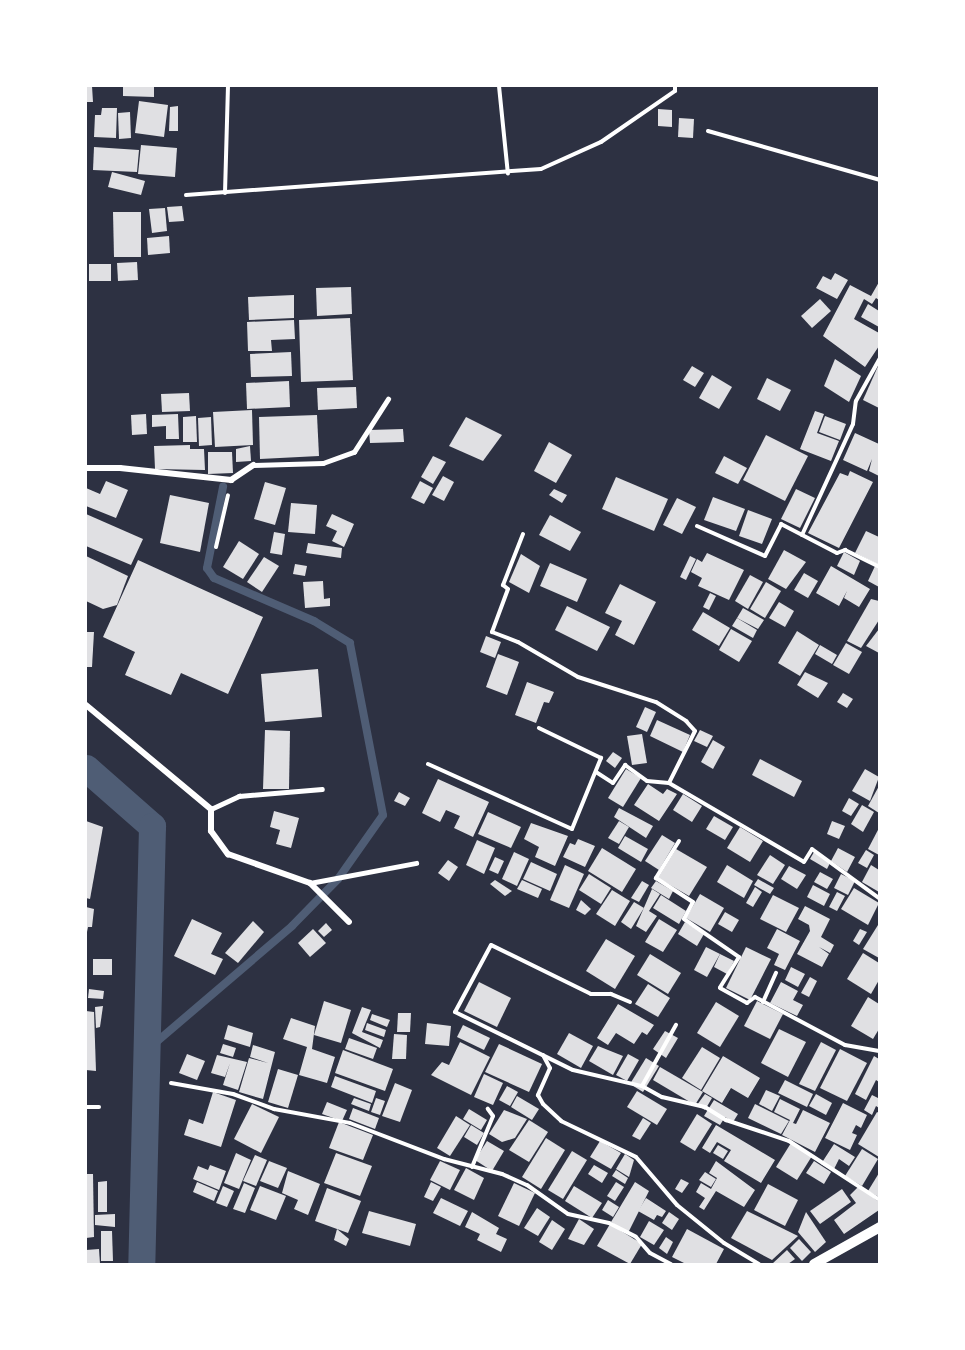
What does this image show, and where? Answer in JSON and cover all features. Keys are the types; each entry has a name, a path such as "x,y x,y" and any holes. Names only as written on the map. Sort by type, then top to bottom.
{"street":[{"path":"86,468 120,468 231,480 253,465"},
{"path":"86,705 211,809 212,831 228,854 310,883 349,922"},
{"path":"814,1264 879,1227"}],"lane":[{"path":"253,465 323,463 354,452 388,399"},
{"path":"211,809 238,796 322,789"},
{"path":"310,883 416,863"}],"path":[{"path":"225,193 228,86"},
{"path":"500,86 508,174"},
{"path":"186,195 508,174 541,169 601,142 675,91 675,86"},
{"path":"708,131 879,180"},
{"path":"802,535 853,424 856,400 879,358"},
{"path":"216,547 231,480"},
{"path":"697,526 765,556 781,524 837,553 845,550 879,567"},
{"path":"523,534 503,585 508,589 492,632 518,642 578,677 656,702 686,721 695,731 669,783"},
{"path":"428,764 572,829 602,758 539,728"},
{"path":"596,772 614,783 625,765 647,781 669,783 804,862 812,849 879,899"},
{"path":"679,841 656,878 693,902 684,919 739,957 720,988 747,1003 755,998 845,1045 879,1051"},
{"path":"630,1002 611,994 591,993 490,945 455,1012 481,1028 573,1070 642,1086 662,1097 705,1107 726,1120 789,1141 879,1200"},
{"path":"763,1002 776,973"},
{"path":"642,1086 676,1025"},
{"path":"542,1054 550,1068 538,1095 543,1104 561,1121 636,1157 676,1205 724,1243 759,1264"},
{"path":"171,1083 233,1094 274,1110 350,1124 527,1185 568,1214 609,1223 641,1240 650,1253 670,1264"},
{"path":"86,1107 99,1107"},
{"path":"472,1167 493,1116 488,1109"}],"building":[{"path":"86,86 92,86 93,102 86,102"},
{"path":"123,86 154,86 154,97 123,96"},
{"path":"139,101 168,105 164,137 135,133"},
{"path":"178,106 178,131 169,131 170,107"},
{"path":"102,108 117,108 116,138 94,137 95,115 101,115"},
{"path":"658,109 672,110 672,127 658,126"},
{"path":"130,112 131,138 119,139 118,113"},
{"path":"679,118 694,119 693,138 678,137"},
{"path":"141,145 177,148 175,177 138,174"},
{"path":"94,147 139,150 137,172 93,170"},
{"path":"112,172 145,181 141,195 108,187"},
{"path":"182,206 184,221 169,222 167,207"},
{"path":"165,208 167,231 152,233 149,209"},
{"path":"113,212 141,212 141,257 114,257"},
{"path":"169,236 170,253 148,255 147,238"},
{"path":"137,262 138,280 118,281 117,263"},
{"path":"89,264 111,264 111,281 89,281"},
{"path":"835,273 848,280 837,299 816,288 823,276 831,280"},
{"path":"879,282 879,300 876,298 872,304 864,299 854,319 879,333 879,346 865,367 823,336 850,285 871,296"},
{"path":"351,287 352,314 317,316 316,288"},
{"path":"294,295 294,318 249,320 248,297"},
{"path":"820,299 831,311 812,328 801,316"},
{"path":"868,304 879,311 879,327 861,317"},
{"path":"350,318 353,380 301,382 299,320"},
{"path":"294,320 295,339 271,340 272,351 248,351 247,322"},
{"path":"291,352 292,376 251,377 250,354"},
{"path":"835,359 861,376 849,402 824,386"},
{"path":"879,364 879,408 863,400"},
{"path":"692,366 704,373 695,387 683,380"},
{"path":"712,375 732,387 719,409 699,398"},
{"path":"767,378 791,390 780,411 757,399"},
{"path":"289,381 290,407 247,409 246,383"},
{"path":"356,387 357,408 318,410 317,388"},
{"path":"189,393 190,411 162,412 161,394"},
{"path":"252,410 253,445 215,447 213,412"},
{"path":"815,411 824,414 817,433 839,441 831,461 800,449"},
{"path":"146,414 147,434 132,435 131,415"},
{"path":"178,414 179,439 166,439 166,426 152,427 152,415"},
{"path":"317,415 319,456 260,459 259,417"},
{"path":"196,416 197,442 183,442 183,417"},
{"path":"825,416 846,424 840,440 819,432"},
{"path":"211,417 212,445 199,446 198,418"},
{"path":"466,417 502,435 483,461 449,446"},
{"path":"403,429 404,442 370,443 369,430"},
{"path":"855,433 879,444 879,476 869,471 872,459 867,471 843,460"},
{"path":"766,435 808,456 785,501 743,480"},
{"path":"549,442 572,455 556,483 534,471"},
{"path":"190,445 190,449 204,449 205,470 155,469 154,446"},
{"path":"250,446 251,461 236,462 236,449"},
{"path":"208,452 232,452 233,473 208,474"},
{"path":"433,456 446,462 433,484 421,477"},
{"path":"724,456 747,468 738,484 715,473"},
{"path":"850,471 873,482 839,548 808,533 840,473 848,476"},
{"path":"443,476 454,482 444,501 432,495"},
{"path":"616,477 668,499 654,531 602,509"},
{"path":"106,481 128,490 116,518 86,506 86,488 100,494"},
{"path":"420,481 433,488 424,504 411,498"},
{"path":"265,482 286,488 275,525 254,519"},
{"path":"554,489 567,495 562,503 549,495"},
{"path":"796,489 815,498 800,528 781,519"},
{"path":"170,495 209,503 200,552 160,543"},
{"path":"713,497 745,509 736,531 704,520"},
{"path":"677,498 696,507 682,534 663,525"},
{"path":"291,503 317,505 315,534 288,532"},
{"path":"748,510 772,519 762,544 739,536"},
{"path":"86,514 143,539 131,565 86,546"},
{"path":"332,514 354,524 344,547 332,541 337,531 326,526"},
{"path":"550,515 581,532 570,551 539,535"},
{"path":"866,531 879,537 879,565 855,553"},
{"path":"274,532 285,534 282,555 270,553"},
{"path":"239,541 259,554 243,579 223,567"},
{"path":"308,543 342,548 341,558 306,553"},
{"path":"784,550 806,562 786,589 768,579"},
{"path":"844,552 860,561 854,575 837,566"},
{"path":"707,553 744,570 729,600 698,586 702,578 691,572 697,559 702,562"},
{"path":"521,554 540,566 529,593 509,582"},
{"path":"86,556 128,576 117,605 103,609 86,601"},
{"path":"690,556 696,559 686,580 680,577"},
{"path":"264,557 279,566 262,592 247,582"},
{"path":"138,560 263,617 228,694 181,673 171,695 125,675 135,652 103,637"},
{"path":"550,563 587,579 577,602 540,586"},
{"path":"295,564 307,566 305,576 293,574"},
{"path":"831,566 870,589 859,607 844,598 847,591 839,606 816,593"},
{"path":"875,566 879,568 879,587 868,581"},
{"path":"804,573 818,581 808,598 794,590"},
{"path":"750,575 763,582 748,609 735,601"},
{"path":"323,581 324,599 330,598 330,606 305,608 303,582"},
{"path":"766,582 781,591 765,618 750,609"},
{"path":"620,584 656,602 634,645 615,635 622,621 605,613"},
{"path":"710,593 716,596 709,610 703,607"},
{"path":"871,599 879,601 879,620 861,648 847,641"},
{"path":"779,602 794,611 785,627 769,618"},
{"path":"567,606 610,627 597,651 555,630"},
{"path":"743,608 764,620 758,629 737,618"},
{"path":"703,612 730,628 719,646 692,630"},
{"path":"737,618 757,630 753,638 732,626"},
{"path":"731,629 752,641 739,662 719,650"},
{"path":"879,629 879,653 866,646"},
{"path":"797,631 819,645 800,676 778,663"},
{"path":"86,632 94,632 92,667 86,667"},
{"path":"486,636 501,642 495,658 480,652"},
{"path":"846,643 862,652 849,674 833,665"},
{"path":"820,645 837,655 832,664 815,654"},
{"path":"498,654 519,662 507,695 486,687"},
{"path":"318,669 322,717 265,722 261,674"},
{"path":"805,672 828,683 818,698 797,685"},
{"path":"527,682 554,692 549,703 544,702 536,723 515,715"},
{"path":"843,693 853,699 847,708 837,702"},
{"path":"645,707 656,712 647,732 636,727"},
{"path":"657,720 690,735 683,752 650,736"},
{"path":"265,730 290,731 289,789 263,789"},
{"path":"700,730 713,736 707,747 694,741"},
{"path":"642,734 647,763 632,765 627,736"},
{"path":"713,740 725,747 713,769 701,762"},
{"path":"613,752 622,758 615,768 606,761"},
{"path":"760,759 802,781 794,797 752,775"},
{"path":"626,769 641,778 623,807 608,798"},
{"path":"865,769 879,777 870,801 852,791"},
{"path":"438,779 489,802 473,837 454,828 460,816 446,810 440,822 422,813"},
{"path":"648,784 663,794 667,789 677,794 659,821 634,805"},
{"path":"879,786 879,813 868,806"},
{"path":"399,792 410,798 405,806 394,801"},
{"path":"683,794 702,806 692,822 673,810"},
{"path":"849,798 859,804 851,816 842,811"},
{"path":"862,805 874,812 863,832 851,824"},
{"path":"619,808 653,826 646,838 614,817"},
{"path":"274,811 299,818 291,848 276,844 280,830 270,827"},
{"path":"488,812 521,827 511,848 478,834"},
{"path":"714,816 733,827 725,840 706,829"},
{"path":"86,821 103,827 90,899 86,898"},
{"path":"619,821 629,827 619,844 608,838"},
{"path":"832,821 845,826 839,839 827,834"},
{"path":"531,823 568,836 555,866 535,857 539,847 524,839"},
{"path":"740,827 763,841 750,862 727,848"},
{"path":"879,828 879,855 868,849"},
{"path":"662,835 675,843 659,870 645,861"},
{"path":"625,836 648,849 641,862 618,848"},
{"path":"578,839 595,846 585,867 563,857 570,843 575,845"},
{"path":"477,840 495,848 484,874 466,865"},
{"path":"602,848 636,869 622,892 588,871"},
{"path":"838,848 855,857 847,872 831,861"},
{"path":"676,849 707,867 689,896 658,878"},
{"path":"866,850 874,855 867,868 858,863"},
{"path":"514,852 529,859 517,886 502,879"},
{"path":"814,852 830,863 827,869 810,859"},
{"path":"770,855 785,865 773,884 757,875"},
{"path":"495,857 504,861 498,874 489,870"},
{"path":"448,860 458,867 449,881 438,873"},
{"path":"531,862 557,874 550,891 523,879"},
{"path":"565,865 584,874 569,908 550,900"},
{"path":"727,865 753,881 744,898 717,882"},
{"path":"871,865 879,870 879,892 862,882"},
{"path":"789,866 806,875 797,889 781,879"},
{"path":"820,872 833,879 827,889 814,882"},
{"path":"589,874 611,888 601,904 579,890"},
{"path":"841,874 855,881 848,895 834,888"},
{"path":"758,879 774,888 770,894 754,885"},
{"path":"495,880 512,891 505,896 490,884"},
{"path":"522,880 542,889 538,898 517,889"},
{"path":"642,881 649,885 639,902 631,898"},
{"path":"656,881 673,891 669,899 651,888"},
{"path":"813,885 830,894 824,906 807,897"},
{"path":"755,887 762,892 753,907 746,903"},
{"path":"854,888 879,903 868,925 841,909"},
{"path":"652,889 660,894 649,911 657,916 646,932 636,926"},
{"path":"612,890 630,901 615,926 596,914"},
{"path":"837,892 845,896 837,911 829,907"},
{"path":"700,894 724,908 710,932 686,918"},
{"path":"661,895 686,911 679,924 653,908"},
{"path":"773,895 799,908 786,932 760,919"},
{"path":"581,900 591,909 585,915 576,910"},
{"path":"634,902 644,908 631,929 621,922"},
{"path":"805,906 830,919 821,937 834,945 830,953 819,947 829,954 822,967 797,954 810,931 809,925 798,919"},
{"path":"86,907 94,909 92,927 88,927 87,932"},
{"path":"725,912 739,920 732,932 718,924"},
{"path":"192,919 222,933 211,954 223,959 215,975 174,956"},
{"path":"659,919 677,930 663,952 645,942"},
{"path":"253,921 264,932 238,963 225,953"},
{"path":"685,922 704,934 697,946 678,934"},
{"path":"326,923 332,930 324,937 318,931"},
{"path":"879,926 879,958 863,949"},
{"path":"313,929 326,943 310,957 298,943"},
{"path":"777,929 800,941 785,970 774,965 779,954 767,948"},
{"path":"860,929 867,932 859,945 853,941"},
{"path":"606,939 635,956 615,989 586,971"},
{"path":"706,947 720,954 707,977 694,970"},
{"path":"746,947 771,959 750,1000 726,988"},
{"path":"863,953 879,963 879,980 871,994 847,979"},
{"path":"650,954 681,973 668,994 637,975"},
{"path":"720,954 734,961 727,974 714,967"},
{"path":"93,959 112,959 112,975 93,975"},
{"path":"791,967 805,974 798,987 785,980"},
{"path":"810,977 817,981 809,997 801,993"},
{"path":"479,982 511,998 497,1027 464,1011"},
{"path":"781,982 798,991 793,1000 803,1005 797,1016 770,1003"},
{"path":"648,984 670,998 658,1017 635,1004"},
{"path":"89,989 104,991 103,999 88,998"},
{"path":"868,997 879,1004 879,1029 873,1039 851,1026"},
{"path":"324,1001 351,1010 341,1043 314,1035"},
{"path":"757,1001 783,1014 770,1039 744,1026"},
{"path":"716,1002 739,1016 720,1047 697,1033"},
{"path":"618,1004 654,1025 647,1035 642,1032 634,1044 616,1033 608,1045 597,1038"},
{"path":"103,1006 100,1027 96,1028 95,1007"},
{"path":"362,1007 371,1010 362,1032 383,1040 380,1048 352,1033"},
{"path":"86,1011 94,1012 96,1071 86,1070"},
{"path":"398,1013 411,1013 410,1032 397,1032"},
{"path":"372,1014 390,1020 387,1027 370,1020"},
{"path":"291,1018 315,1026 312,1049 335,1057 327,1083 299,1075 307,1047 283,1039"},
{"path":"367,1023 386,1030 384,1037 365,1030"},
{"path":"427,1023 451,1026 449,1046 425,1044"},
{"path":"228,1025 253,1033 250,1047 224,1039"},
{"path":"463,1025 490,1038 484,1050 457,1037"},
{"path":"779,1029 806,1042 788,1077 761,1063"},
{"path":"665,1031 678,1038 666,1058 653,1049"},
{"path":"569,1033 593,1046 581,1068 557,1054"},
{"path":"394,1034 407,1035 406,1059 392,1059"},
{"path":"349,1038 377,1048 373,1059 345,1049"},
{"path":"460,1042 490,1057 471,1095 431,1075 442,1062 449,1065"},
{"path":"821,1042 836,1050 815,1091 799,1084"},
{"path":"223,1044 236,1048 233,1057 220,1053"},
{"path":"499,1044 542,1064 529,1092 485,1072"},
{"path":"253,1045 275,1052 263,1099 239,1092 249,1058 268,1063 250,1057"},
{"path":"598,1046 623,1056 613,1075 589,1061"},
{"path":"702,1047 720,1058 701,1090 682,1078"},
{"path":"840,1049 867,1063 847,1101 820,1088"},
{"path":"343,1050 393,1069 385,1091 335,1073"},
{"path":"187,1054 205,1061 197,1080 179,1073"},
{"path":"628,1054 639,1060 627,1081 616,1075"},
{"path":"217,1055 247,1062 238,1090 223,1085 230,1063 225,1077 211,1073"},
{"path":"723,1056 760,1078 748,1098 731,1088 722,1103 702,1091"},
{"path":"874,1056 879,1059 879,1082 876,1080 866,1100 855,1094"},
{"path":"646,1058 659,1066 643,1092 630,1084"},
{"path":"660,1067 703,1092 695,1105 653,1080"},
{"path":"278,1069 298,1075 288,1108 268,1102"},
{"path":"484,1074 503,1083 493,1105 474,1097"},
{"path":"335,1076 376,1091 372,1103 331,1087"},
{"path":"785,1080 813,1094 807,1107 778,1093"},
{"path":"395,1083 412,1090 400,1122 382,1116"},
{"path":"507,1086 518,1092 510,1106 499,1100"},
{"path":"766,1090 780,1096 772,1111 759,1104"},
{"path":"637,1091 667,1109 657,1125 627,1107"},
{"path":"213,1092 236,1100 221,1147 184,1135 189,1119 203,1124"},
{"path":"705,1094 712,1098 705,1110 697,1105"},
{"path":"816,1094 832,1103 826,1115 809,1106"},
{"path":"879,1094 879,1108 876,1106 872,1115 864,1110 872,1095 878,1098"},
{"path":"517,1096 539,1109 532,1120 511,1107"},
{"path":"354,1098 371,1104 369,1111 351,1104"},
{"path":"376,1098 385,1101 380,1115 371,1112"},
{"path":"780,1099 800,1109 793,1123 796,1124 803,1110 830,1123 815,1152 782,1135 790,1120 774,1112"},
{"path":"714,1100 738,1114 733,1122 725,1117 720,1125 704,1116"},
{"path":"327,1102 347,1110 342,1121 322,1114"},
{"path":"843,1103 867,1115 861,1128 856,1125 852,1133 857,1135 850,1150 825,1138"},
{"path":"252,1104 279,1117 261,1153 234,1139"},
{"path":"755,1104 789,1121 781,1134 748,1118"},
{"path":"353,1108 379,1118 375,1129 349,1119"},
{"path":"469,1109 487,1120 481,1130 463,1119"},
{"path":"504,1110 527,1119 515,1138 502,1142 489,1134"},
{"path":"877,1112 879,1113 879,1157 858,1144"},
{"path":"697,1114 712,1124 695,1151 680,1142"},
{"path":"456,1116 470,1125 450,1156 437,1148"},
{"path":"643,1118 651,1123 640,1140 632,1136"},
{"path":"529,1120 548,1132 529,1162 509,1150"},
{"path":"339,1122 373,1135 363,1160 329,1148"},
{"path":"471,1125 484,1133 477,1145 464,1137"},
{"path":"716,1125 775,1160 761,1183 724,1161 731,1150 717,1142 710,1153 702,1148"},
{"path":"546,1138 565,1150 541,1189 522,1177"},
{"path":"487,1141 504,1151 492,1171 475,1160"},
{"path":"600,1141 621,1153 611,1169 590,1157"},
{"path":"791,1143 812,1156 797,1180 776,1167"},
{"path":"834,1144 855,1157 849,1166 839,1159 833,1171 821,1164"},
{"path":"718,1145 728,1151 723,1159 713,1153"},
{"path":"862,1149 878,1159 862,1186 845,1176"},
{"path":"572,1151 587,1160 563,1199 548,1190"},
{"path":"236,1153 251,1160 239,1189 224,1183"},
{"path":"336,1153 372,1166 360,1196 324,1183"},
{"path":"625,1154 634,1160 629,1177 616,1169"},
{"path":"255,1155 267,1160 256,1186 243,1181"},
{"path":"269,1161 287,1168 278,1188 260,1181"},
{"path":"440,1161 460,1170 450,1190 430,1180"},
{"path":"716,1161 755,1190 744,1207 716,1191 704,1210 699,1207 705,1198 696,1192 701,1183 711,1189 717,1178 709,1173"},
{"path":"814,1161 831,1172 824,1184 806,1173"},
{"path":"210,1165 226,1171 219,1190 193,1179 198,1166 208,1170"},
{"path":"594,1165 608,1173 602,1183 588,1174"},
{"path":"466,1168 484,1178 474,1200 454,1190"},
{"path":"616,1170 628,1178 625,1184 612,1176"},
{"path":"288,1171 320,1184 308,1215 294,1209 298,1200 282,1193"},
{"path":"705,1172 716,1179 711,1187 699,1180"},
{"path":"879,1173 879,1197 868,1191"},
{"path":"86,1174 93,1174 94,1237 86,1238"},
{"path":"681,1179 689,1183 682,1193 675,1189"},
{"path":"107,1181 107,1212 98,1212 98,1182"},
{"path":"197,1182 218,1191 214,1201 193,1192"},
{"path":"431,1182 441,1187 433,1201 424,1197"},
{"path":"616,1182 624,1187 615,1201 607,1196"},
{"path":"635,1182 649,1191 628,1233 611,1222"},
{"path":"244,1183 255,1188 245,1213 233,1209"},
{"path":"514,1183 535,1193 519,1226 498,1216"},
{"path":"768,1184 798,1200 785,1226 754,1210"},
{"path":"223,1186 234,1191 227,1207 216,1203"},
{"path":"260,1186 286,1196 276,1220 250,1210"},
{"path":"574,1186 602,1203 592,1218 565,1201"},
{"path":"859,1186 879,1202 879,1210 844,1234 834,1220 856,1203 850,1195"},
{"path":"327,1188 361,1201 348,1233 315,1221"},
{"path":"842,1189 851,1202 820,1224 810,1211"},
{"path":"441,1198 468,1211 460,1226 433,1213"},
{"path":"646,1198 666,1211 662,1217 657,1215 654,1220 638,1211"},
{"path":"608,1200 619,1207 613,1217 602,1210"},
{"path":"537,1208 550,1217 538,1236 524,1228"},
{"path":"369,1211 416,1224 410,1246 362,1233"},
{"path":"747,1211 798,1236 772,1260 731,1238"},
{"path":"472,1212 499,1228 496,1234 507,1239 501,1252 477,1240 480,1234 465,1227"},
{"path":"669,1212 679,1219 672,1230 662,1223"},
{"path":"806,1212 826,1242 815,1252 798,1232"},
{"path":"115,1214 115,1227 95,1225 95,1215"},
{"path":"579,1219 594,1229 584,1245 568,1239"},
{"path":"552,1220 565,1229 552,1250 539,1242"},
{"path":"649,1221 664,1230 654,1245 640,1237"},
{"path":"610,1224 642,1244 630,1264 597,1246"},
{"path":"337,1229 349,1239 346,1246 334,1240"},
{"path":"687,1229 724,1249 716,1264 686,1264 672,1257"},
{"path":"101,1231 112,1231 113,1261 101,1261"},
{"path":"666,1237 673,1242 667,1254 659,1248"},
{"path":"799,1239 811,1252 802,1261 790,1248"},
{"path":"99,1249 100,1264 86,1264 86,1250"},
{"path":"787,1250 795,1259 788,1264 772,1264"}],"waterway":[{"path":"147,1050 292,926 338,879 383,815 350,643 314,621 214,578 207,568 223,487"},
{"path":"86,768 152,826 141,1264"}]}
